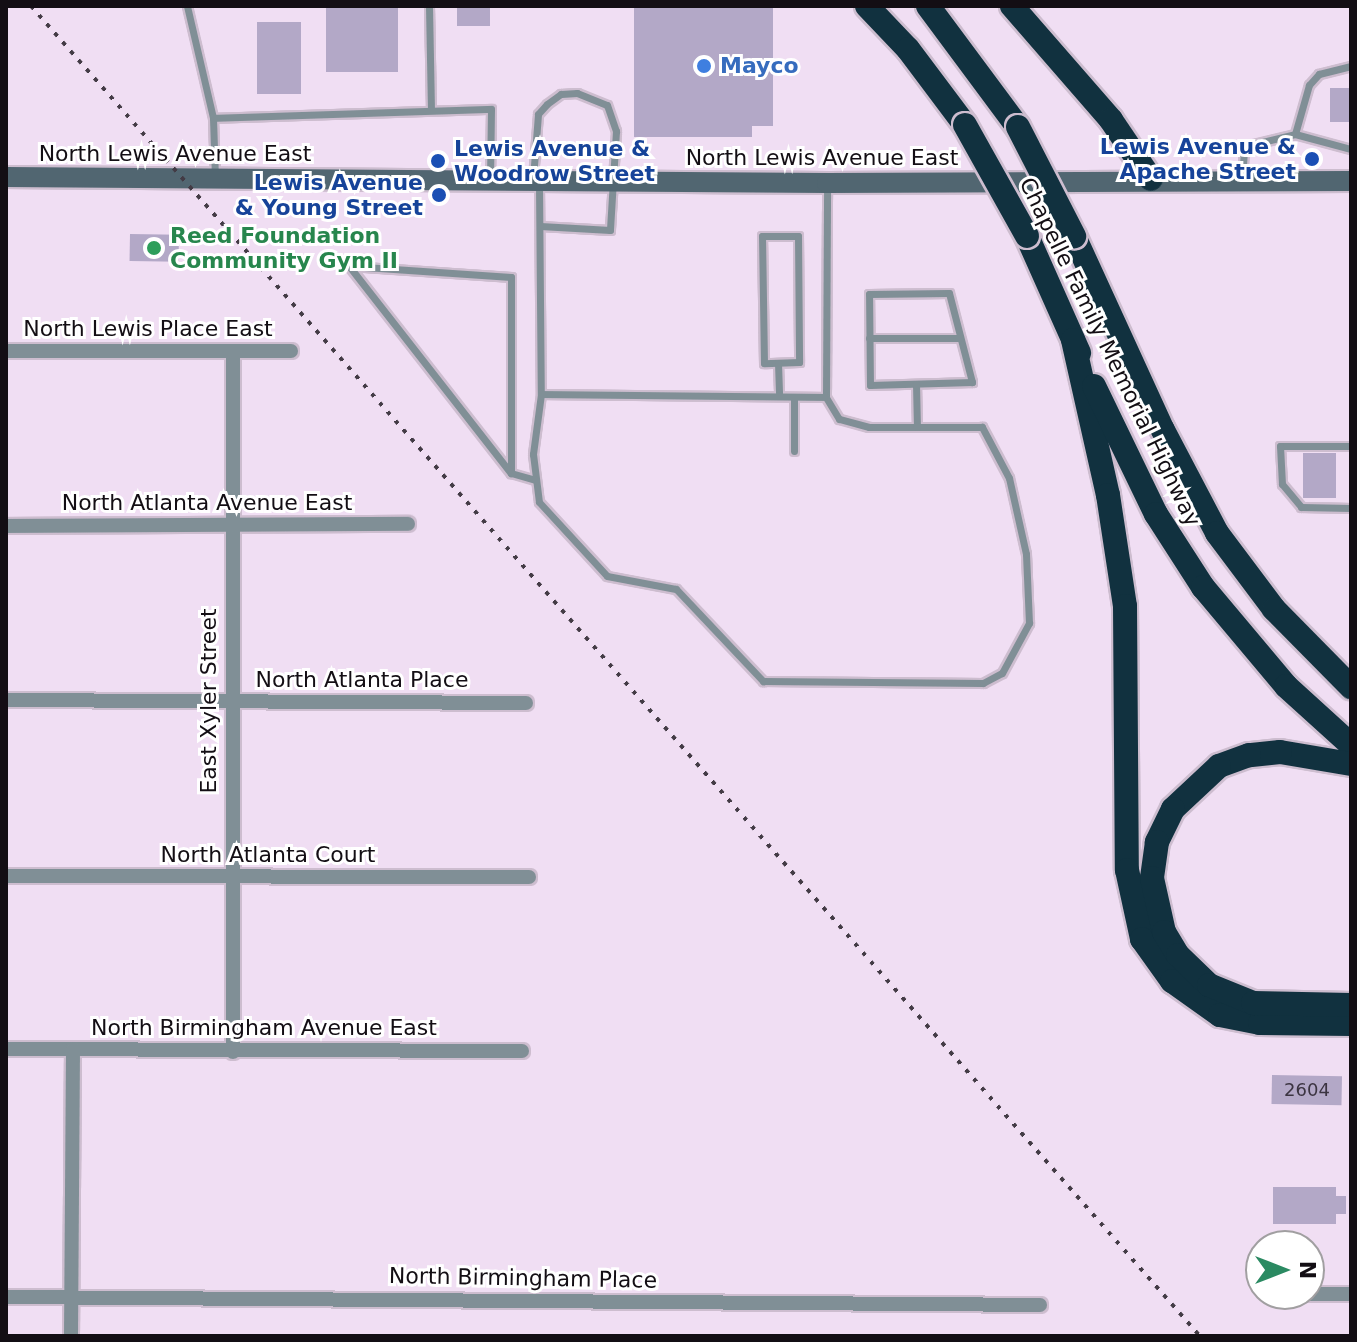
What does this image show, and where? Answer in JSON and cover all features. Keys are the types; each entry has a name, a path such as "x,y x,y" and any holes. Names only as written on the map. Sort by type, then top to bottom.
{"highway":[{"name":"Chapelle Family Memorial Highway","path":"867,6 918,61 965,125 1027,236 1135,475 1177,550 1260,659 1345,752"},
{"name":"Chapelle Family Memorial Highway","path":"928,6 1018,127 1074,236 1163,430 1217,533 1274,609 1346,683"},
{"path":"1012,6 1111,120 1151,179"},
{"path":"1073,340 1108,495 1125,606 1127,870 1137,925 1149,952 1172,981 1220,1015 1260,1023 1350,1020"},
{"path":"1345,752 1265,752 1219,766 1173,809 1153,865 1155,904 1164,932 1197,975 1239,999 1308,1005 1350,1020"},
{"path":"1308,1005 1351,984"}],"main road":[{"name":"North Lewis Avenue East","path":"6,177 827,183 1151,179 1351,181"}],"street":[{"name":"North Lewis Place East","path":"6,351 291,351"},
{"name":"East Xyler Street","path":"233,351 230,877 233,1052"},
{"name":"North Atlanta Avenue East","path":"6,526 408,524"},
{"name":"North Atlanta Place","path":"6,700 526,703"},
{"name":"North Atlanta Court","path":"6,876 529,877"},
{"name":"North Birmingham Avenue East","path":"6,1049 522,1051"},
{"path":"71,1336 73,1049"},
{"path":"1325,1294 1351,1294"},
{"name":"North Birmingham Place","path":"6,1297 1040,1305"}],"lane":[{"path":"187,6 213,118 215,177"},
{"path":"429,6 431,109"},
{"path":"1295,134 1309,85 1319,74 1351,66"},
{"path":"540,226 610,230 616,182 616,131 607,105 577,93 561,94 538,114 536,181 540,226 541,394 533,454 539,502 607,576 676,589 763,681 983,683 1002,673 1029,623 1026,554 1009,478 982,427 869,427 839,419 826,397 827,183"},
{"path":"213,118 491,109 490,180"},
{"path":"1242,180 1244,152 1250,145 1295,134 1351,149"},
{"path":"762,236 798,236 799,362 778,363 764,363 762,236"},
{"path":"511,473 511,277 349,266 511,473 536,480"},
{"path":"949,293 960,338 972,382 870,385 869,294 949,293"},
{"path":"869,338 960,338"},
{"path":"778,363 779,396"},
{"path":"916,384 917,427"},
{"path":"541,394 826,397"},
{"path":"794,397 794,451"},
{"path":"1351,446 1280,446 1282,484 1301,507 1351,508"}],"building":[{"path":"326,6 398,6 398,72 326,72"},
{"path":"457,6 490,6 490,26 457,26"},
{"name":"Mayco","path":"634,6 773,6 773,126 752,126 752,137 634,137"},
{"path":"257,22 301,22 301,94 257,94"},
{"path":"1330,88 1351,88 1351,122 1330,122"},
{"name":"Reed Foundation Community Gym II","path":"130,234 179,235 179,262 130,261"},
{"path":"1303,453 1336,453 1336,498 1303,498"},
{"path":"1272,1075 1342,1076 1341,1105 1271,1104"},
{"path":"1273,1187 1336,1187 1336,1196 1346,1196 1346,1214 1336,1214 1336,1224 1273,1224"}],"railway":[{"path":"31,6 1200,1336"}],"place":[{"name":"Mayco","path":"704,66"},
{"name":"Lewis Avenue & Apache Street","path":"1312,159"},
{"name":"Lewis Avenue & Woodrow Street","path":"438,161"},
{"name":"Lewis Avenue & Young Street","path":"439,195"},
{"name":"Reed Foundation Community Gym II","path":"154,248"}]}
